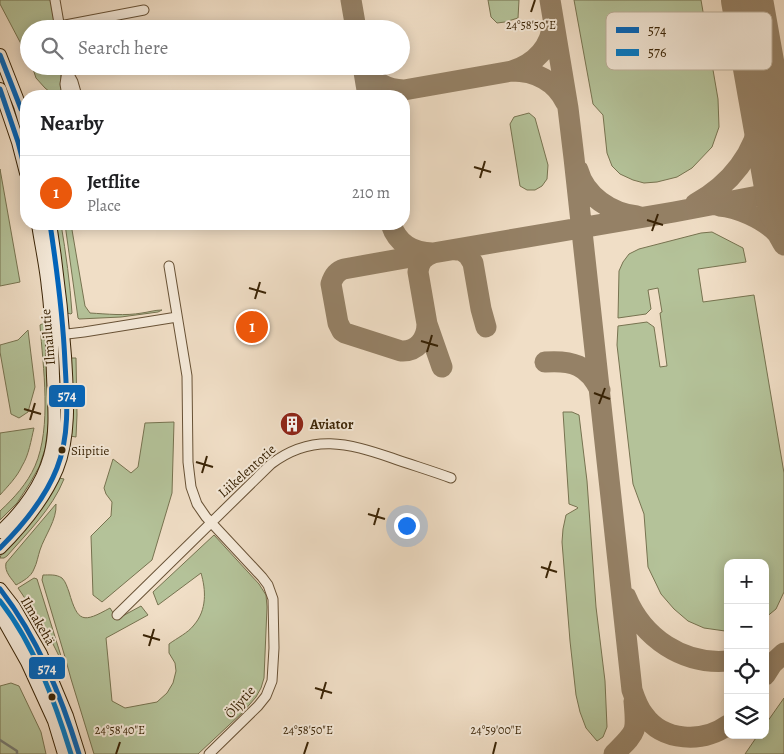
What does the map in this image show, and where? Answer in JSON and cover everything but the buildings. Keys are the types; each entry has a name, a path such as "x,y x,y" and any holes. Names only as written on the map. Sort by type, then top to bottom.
{"main road":[{"path":"0,55 20,106"},
{"path":"0,89 20,137"},
{"name":"Ilmailutie","path":"0,548 30,517 54,476 62,452 66,430 67,382 48,289 39,230"},
{"name":"Ilmailutie","path":"0,532 21,510 34,492 50,457 54,430 58,272 51,230"},
{"name":"Ilmakehä","path":"0,589 14,607 41,654 68,716 79,754"},
{"path":"0,614 27,662 54,721 64,754"}],"street":[{"path":"55,0 59,20"},
{"path":"95,20 144,10"},
{"path":"67,75 67,90"},
{"path":"70,75 75,90"},
{"path":"169,266 187,376 188,462 191,487 197,504 210,523"},
{"path":"57,335 177,317"},
{"name":"Liikelentotie","path":"117,615 271,464 294,450 314,445 335,443 355,447 451,478"},
{"name":"Öljytie","path":"209,754 266,696 272,680 274,628 273,599 268,585 257,571 210,523"}],"green space":[{"path":"0,0 51,0 54,20 20,20 20,42 0,4"},
{"path":"488,0 519,0 518,18 497,23 491,17"},
{"path":"574,0 701,0 703,12 606,12 606,70 713,70 718,99 719,127 712,147 692,168 677,177 657,182 644,183 620,174 612,166 607,153 603,115 593,104"},
{"path":"35,75 61,75 62,90 48,90"},
{"path":"529,113 535,118 548,165 547,179 542,186 535,190 527,190 520,186 510,124 514,117"},
{"path":"0,169 20,282 0,286"},
{"path":"58,230 62,230 63,235 72,313 67,313 64,308"},
{"path":"66,230 72,230 85,306 90,313 129,314 162,310 121,317 78,318"},
{"path":"712,232 743,248 746,262 698,269 703,302 754,295 784,473 784,592 776,609 769,615 769,559 724,559 724,630 704,628 688,621 661,594 648,567 644,514 633,484 617,345 618,326 647,322 654,327 660,367 667,366 658,288 648,290 651,309 646,314 618,318 619,271 629,254 639,249 701,233"},
{"path":"44,323 46,332 49,420 45,449 39,467 30,483 17,503 0,520 0,511 28,479 40,450 45,415 45,397 40,325"},
{"path":"28,330 35,387 28,412 19,418 11,414 0,345 18,340"},
{"path":"71,358 76,358 76,437 70,436"},
{"path":"563,412 572,412 579,415 587,481 596,607 605,681 607,727 603,737 597,741 586,728 580,712 576,695 570,641 562,542 566,515 578,508 569,504"},
{"path":"174,422 172,493 152,560 102,602 93,595 91,536 111,516 112,502 104,488 113,459 131,473 138,467 145,423"},
{"path":"34,428 20,470 0,495 0,433"},
{"path":"59,478 64,479 46,510 7,556 0,558 2,552"},
{"path":"56,504 53,522 42,544 33,572 27,579 16,585 7,572 6,563"},
{"path":"214,535 259,584 266,595 264,678 261,688 243,712 198,754 94,754 42,580 43,575 55,575 62,578 75,610 83,617 88,618 110,608 117,619 141,606 148,615 106,638 112,701 125,708 157,702 167,693 173,683 176,671 175,663 169,653 169,644 192,628 201,613 204,600 204,586 201,573 158,605 153,592"},
{"path":"34,578 37,579 61,657 45,628 18,588"},
{"path":"11,683 19,686 41,732 46,754 0,754 0,686"},
{"path":"784,698 784,754 745,754 755,739 769,739 769,719"}],"waterway":[{"path":"0,740 17,751 17,754"}],"taxiway":[{"path":"351,0 354,20"},
{"path":"550,0 568,108 574,158 632,690 638,706 644,715 652,724 672,735 695,737 707,735 724,727"},
{"path":"404,90 521,68 541,53 549,39 553,22"},
{"path":"512,71 537,75 551,83 562,95 566,103"},
{"path":"364,75 367,90"},
{"path":"371,75 376,81 386,87 397,90"},
{"path":"695,204 708,196 730,177 747,154 758,128 761,113 762,81"},
{"path":"397,90 404,90"},
{"path":"766,101 772,125 784,147"},
{"path":"578,170 587,188 600,202 618,211 637,216"},
{"path":"394,230 397,237 407,246 426,253 433,253 674,212 784,191"},
{"path":"719,206 742,211 757,218 771,227 784,245"},
{"path":"456,250 461,250 468,255 473,263 486,327"},
{"path":"433,253 422,260 418,272 427,324 442,367"},
{"path":"427,324 427,330 420,344 407,351 401,351 345,333 338,323 331,284 339,271 344,269 428,254"},
{"path":"545,362 563,362 578,366 590,375 600,390"},
{"path":"626,597 633,612 643,625 666,646 695,658 724,661"},
{"path":"769,669 784,653"},
{"path":"614,754 634,731 634,701"}],"runway":[{"path":"747,0 749,12"},
{"path":"759,70 784,209"}],"transit line":[{"name":"574","path":"0,55 20,106"},
{"name":"574","path":"0,89 20,150"},
{"name":"574","path":"0,548 25,521 40,501 57,468 64,443 67,403 64,346 51,230"},
{"name":"574","path":"0,589 14,608 37,647 56,689 79,754"},
{"name":"576","path":"0,601 23,636 42,674 71,754"}],"place":[{"name":"Jetflite","path":"252,327"},
{"name":"Aviator","path":"292,424"},
{"name":"Siipitie","path":"62,450"}]}
